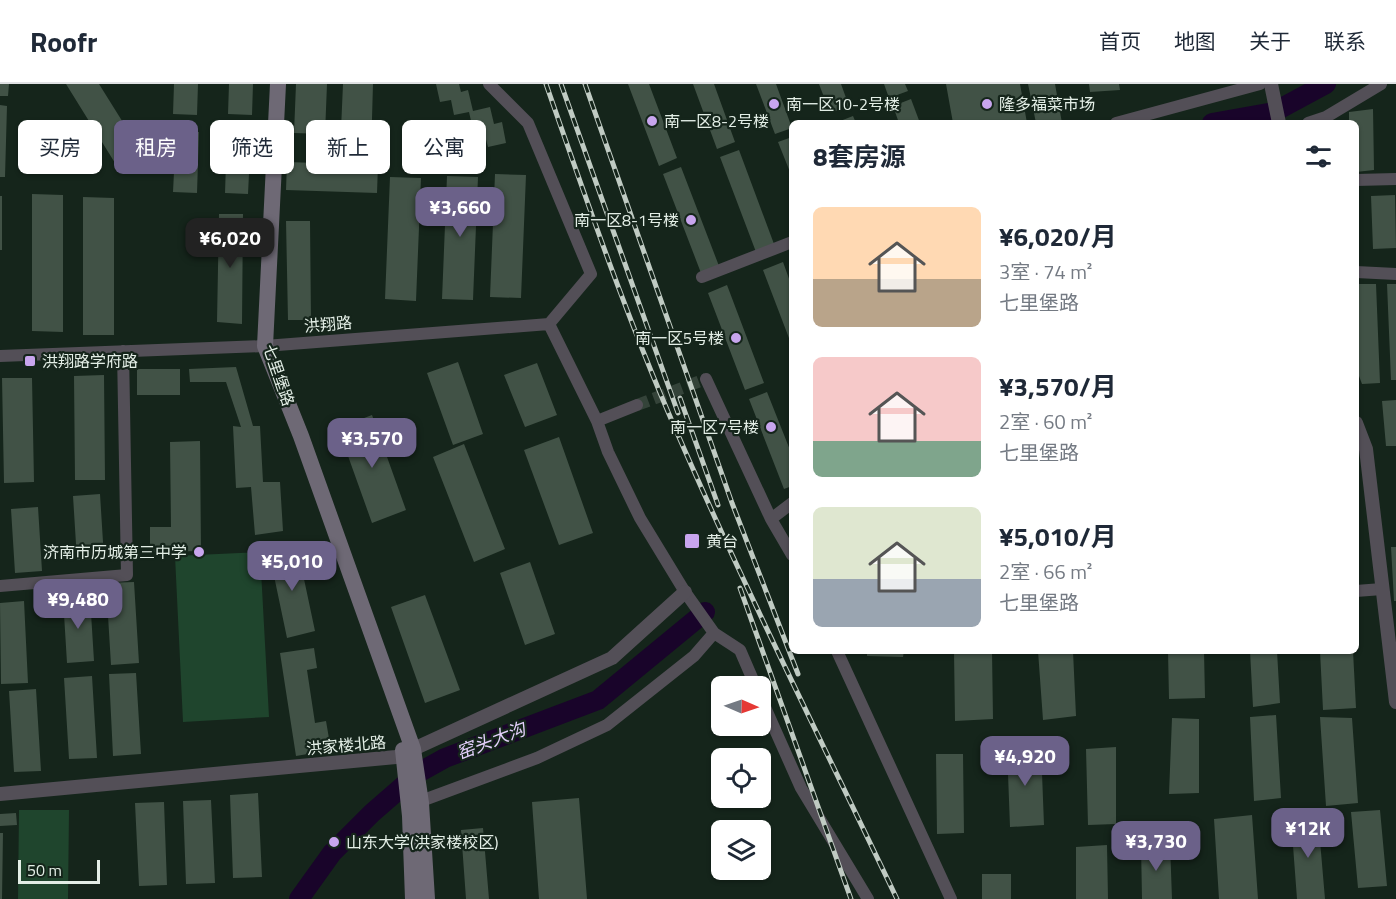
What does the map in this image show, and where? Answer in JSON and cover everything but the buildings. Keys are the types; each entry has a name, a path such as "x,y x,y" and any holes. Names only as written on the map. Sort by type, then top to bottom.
{"main road":[{"name":"七里堡路","path":"278,84 265,346 302,436 403,718 427,899"},
{"name":"七里堡路","path":"413,899 415,804"}],"street":[{"path":"489,84 528,123 591,274 549,324 597,421 608,452 640,518 685,592 714,633 740,650 751,676"},
{"path":"1127,120 1260,84"},
{"path":"1271,84 1278,120"},
{"path":"1317,120 1381,84"},
{"path":"1359,180 1396,179"},
{"path":"702,277 789,243"},
{"path":"1359,272 1396,274"},
{"name":"洪翔路","path":"0,356 265,346 549,324"},
{"path":"0,586 127,574 123,351"},
{"path":"706,379 771,519 789,550"},
{"path":"597,421 637,405"},
{"path":"1359,431 1366,450 1396,702"},
{"path":"771,519 789,505"},
{"path":"1359,591 1383,589"},
{"name":"洪家楼北路","path":"0,794 396,757 612,658 685,592"},
{"path":"415,804 537,758 607,725 694,656 714,633"},
{"path":"838,654 951,899"},
{"path":"771,721 801,788 868,899"}],"green space":[{"path":"260,552 269,717 183,722 175,556"},
{"path":"19,810 69,810 68,899 18,899"}],"waterway":[{"name":"窑头大沟","path":"1229,120 1274,112 1326,84"},
{"name":"窑头大沟","path":"299,899 332,853 372,813 418,773 445,758 598,700 705,612"}],"tunnel":[{"path":"637,405 706,379"}],"railway":[{"path":"546,84 623,300 675,428 756,606 897,899"},
{"path":"561,84 678,413"},
{"path":"585,84 732,503 789,651"},
{"path":"680,398 718,505"},
{"path":"740,588 851,899"},
{"path":"790,654 798,674"}],"place":[{"name":"南一区10-2号楼","path":"774,104"},
{"name":"隆多福菜市场","path":"987,104"},
{"name":"南一区8-2号楼","path":"652,121"},
{"name":"南一区8-1号楼","path":"691,220"},
{"name":"南一区5号楼","path":"736,338"},
{"name":"洪翔路学府路","path":"30,361"},
{"name":"南一区7号楼","path":"771,427"},
{"name":"黄台","path":"692,541"},
{"name":"济南市历城第三中学","path":"199,552"},
{"name":"山东大学(洪家楼校区)","path":"334,842"}]}
